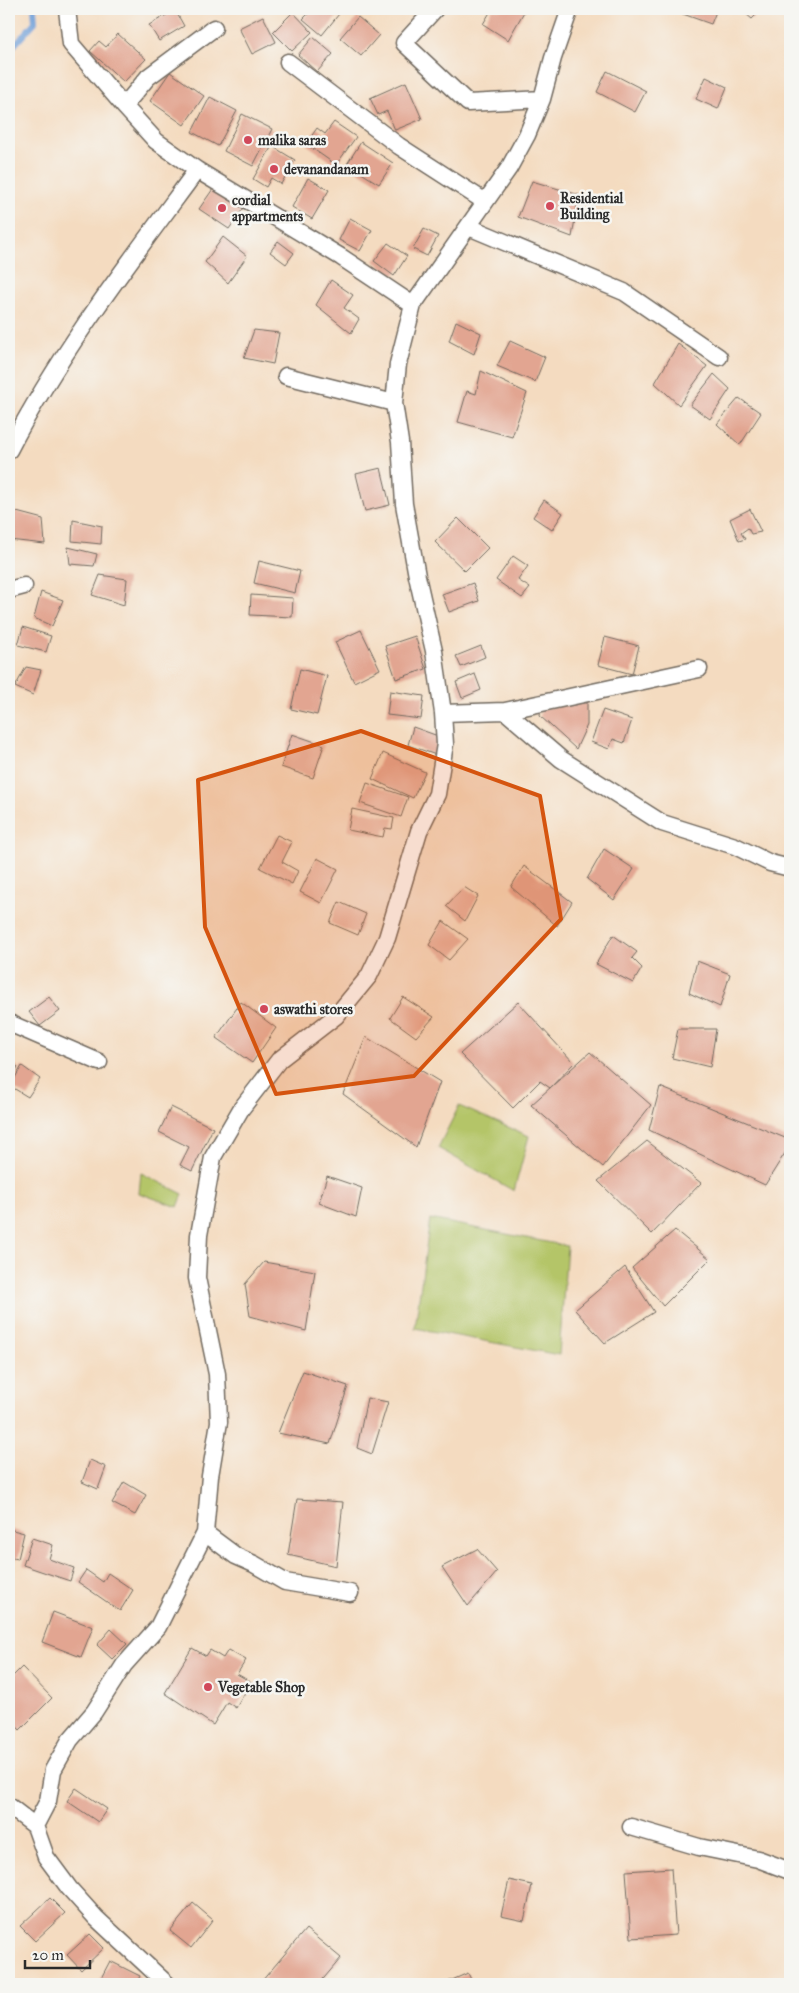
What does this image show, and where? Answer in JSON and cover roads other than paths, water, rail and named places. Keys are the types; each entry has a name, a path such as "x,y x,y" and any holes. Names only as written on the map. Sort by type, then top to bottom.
{"street":[{"path":"67,9 71,44 156,141 197,170 341,257 413,305"},
{"path":"434,9 404,43 468,103 542,100"},
{"path":"34,1826 48,1801 54,1770 70,1740 94,1712 124,1665 158,1628 204,1533 210,1476 219,1422 217,1374 197,1278 199,1235 213,1157 241,1109 278,1060 336,1016 369,976 387,938 419,831 437,794 445,744 443,713 434,651 416,576 404,504 400,442 394,403 398,364 413,305 469,226 484,201 509,168 542,100 552,58 570,9"},
{"path":"124,106 148,77 214,28"},
{"path":"288,62 399,146 484,201"},
{"path":"9,450 34,401 106,293 197,170"},
{"path":"469,226 624,292 719,356"},
{"path":"286,376 394,403"},
{"path":"443,713 505,711 699,669"},
{"path":"505,711 561,759 662,823 735,846 770,864 790,868"},
{"path":"9,1023 99,1062"},
{"path":"204,1533 236,1556 254,1564 284,1582 350,1594"},
{"path":"9,1806 34,1826 46,1857 69,1888 159,1982"},
{"path":"631,1827 698,1847 758,1859 790,1870"}],"waterway":[{"path":"9,51 35,22 34,9"}],"place":[{"name":"malika saras","path":"248,140"},
{"name":"devanandanam","path":"274,169"},
{"name":"Residential Building","path":"550,206"},
{"name":"cordial appartments","path":"222,208"},
{"name":"aswathi stores","path":"264,1009"},
{"name":"Vegetable Shop","path":"208,1687"}]}
